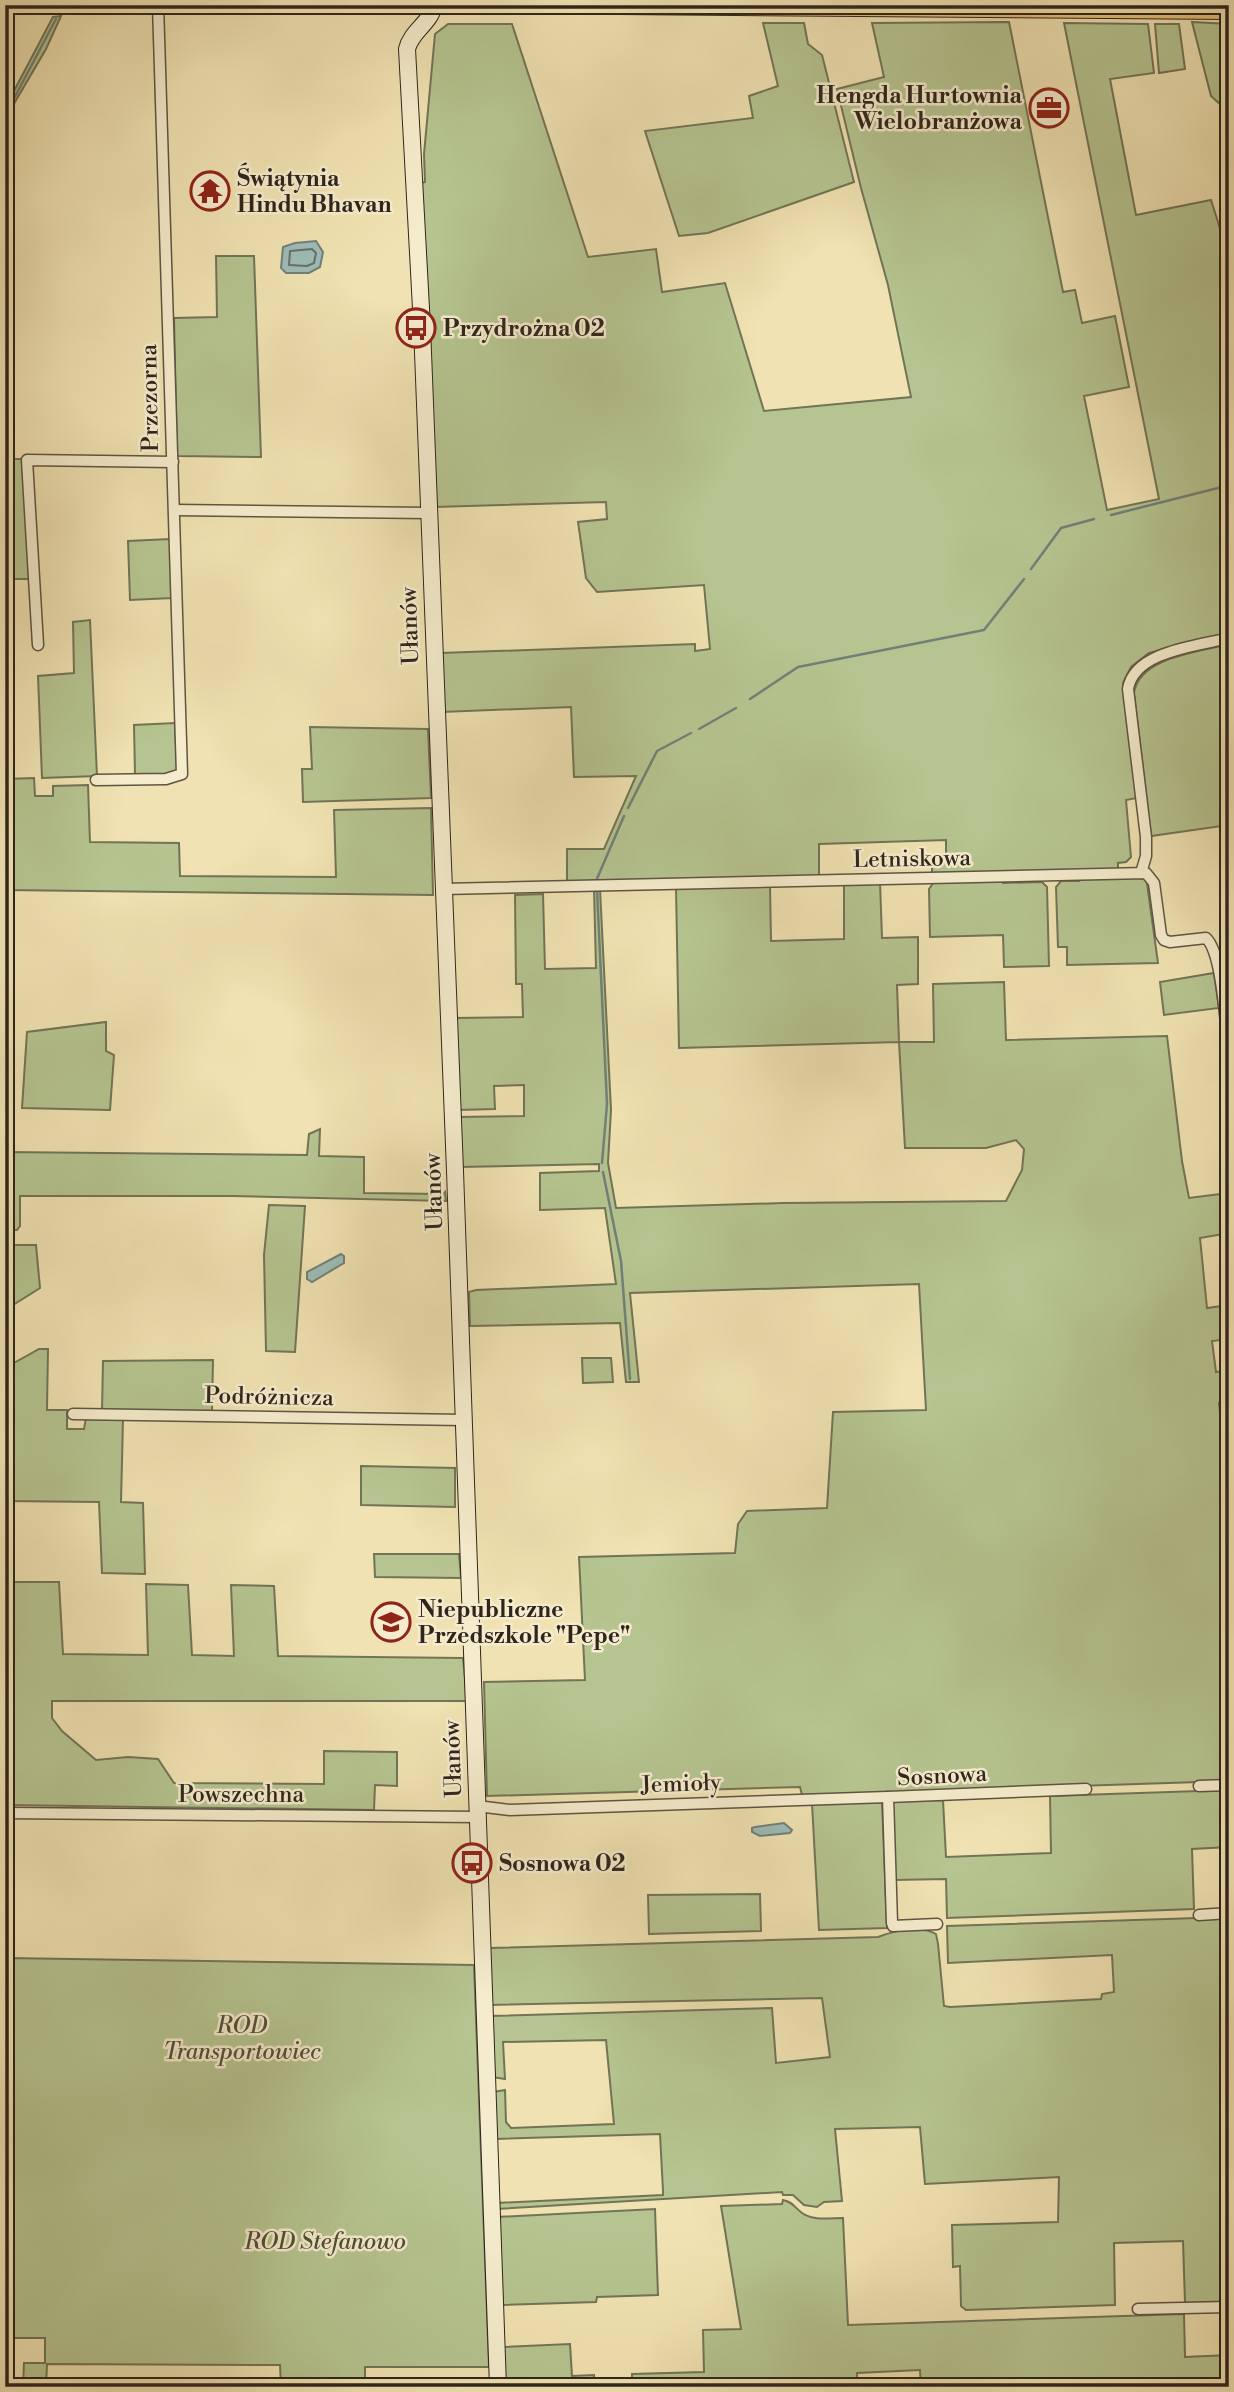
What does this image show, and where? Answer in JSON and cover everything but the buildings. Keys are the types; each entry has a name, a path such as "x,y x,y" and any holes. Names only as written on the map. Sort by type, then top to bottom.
{"main road":[{"path":"619,5 1229,10"}],"street":[{"name":"Przezorna","path":"38,645 27,460 173,462 158,5"},
{"name":"Ułanów","path":"434,5 428,19 411,38 407,49 421,314 498,2387"},
{"path":"96,780 166,779 182,774 173,462"},
{"path":"174,510 428,513"},
{"path":"1229,638 1154,657 1139,668 1129,682 1128,689 1146,836 1146,856 1141,873 1150,876 1154,883 1164,940 1170,942 1206,938 1214,948 1219,965 1229,1057"},
{"name":"Letniskowa","path":"443,890 1141,873"},
{"name":"Podróżnicza","path":"73,1414 464,1420"},
{"path":"1199,1786 1229,1785"},
{"name":"Sosnowa","path":"937,1924 893,1926 888,1797 1086,1789"},
{"name":"Jemioły","path":"477,1812 888,1797"},
{"name":"Powszechna","path":"5,1813 477,1812"},
{"path":"1199,1915 1229,1913"},
{"path":"1138,2309 1229,2307"}],"green space":[{"path":"61,16 46,49 5,119 5,108 53,17"},
{"path":"1009,22 1063,292 1075,290 1082,323 1115,316 1129,387 1084,396 1107,510 1159,499 1064,23 1148,24 1154,73 1110,79 1136,215 1211,200 1229,257 1229,634 1149,653 1131,667 1123,683 1137,798 1126,800 1131,857 1126,862 1118,863 1118,870 932,875 932,861 946,861 946,840 819,844 819,878 567,883 567,849 604,849 636,776 574,777 571,707 442,712 441,653 695,644 695,651 710,649 704,585 597,592 586,578 578,522 607,519 606,502 435,507 421,183 425,182 424,154 435,34 448,24 512,24 588,257 656,249 662,292 725,283 764,411 911,397 888,285 837,89 884,77 872,23"},
{"path":"1192,22 1229,24 1229,103 1222,106 1211,96"},
{"path":"763,23 804,23 808,44 822,55 854,182 708,233 679,236 645,131 753,118 749,96 778,86"},
{"path":"1155,24 1179,24 1185,69 1159,73"},
{"path":"216,256 254,256 261,457 177,456 174,318 217,317"},
{"path":"5,459 22,459 31,579 5,579"},
{"path":"170,539 172,598 130,600 128,541"},
{"path":"90,620 97,776 42,778 38,676 74,673 73,622"},
{"path":"1229,644 1229,825 1151,836 1134,693 1138,681 1147,671 1172,658"},
{"path":"175,723 177,770 172,774 135,775 134,725"},
{"path":"310,727 428,729 431,798 303,802 302,769 312,769"},
{"path":"34,778 35,796 53,796 53,786 88,785 90,842 179,843 180,876 336,877 334,810 431,808 433,895 5,890 5,779"},
{"path":"1146,876 1158,963 1067,965 1067,947 1058,947 1056,887 1061,881 1079,881 1080,877"},
{"path":"1002,879 1003,883 1042,882 1047,887 1049,966 1004,967 1003,935 930,937 929,889 934,882"},
{"path":"880,882 882,938 918,937 918,984 897,985 899,1042 679,1048 676,888 770,886 771,941 844,939 844,883"},
{"path":"594,889 600,889 611,1110 608,1163 616,1208 1006,1201 1022,1170 1024,1149 1016,1140 986,1148 905,1148 899,1042 934,1042 933,984 1004,982 1006,1040 1167,1036 1189,1198 1229,1193 1229,1233 1200,1238 1207,1308 1229,1305 1229,1339 1212,1341 1216,1372 1229,1370 1229,1401 1219,1403 1222,1433 1229,1432 1229,1781 802,1795 800,1787 487,1796 484,1682 585,1680 579,1557 735,1553 738,1524 747,1511 827,1508 833,1412 926,1410 919,1284 630,1293 639,1382 626,1382 620,1323 470,1326 469,1292 616,1284 605,1208 540,1210 540,1173 599,1171 599,1164 460,1167 458,1117 524,1116 524,1085 494,1086 495,1109 458,1110 455,1018 523,1017 522,984 516,984 515,895 543,894 545,969 596,968"},
{"path":"1214,973 1219,1008 1164,1015 1160,982"},
{"path":"106,1022 106,1051 114,1055 110,1110 22,1108 27,1032"},
{"path":"320,1129 319,1156 364,1157 364,1193 445,1192 446,1201 232,1196 20,1196 20,1226 17,1230 5,1230 5,1152 307,1155 309,1134"},
{"path":"269,1205 305,1206 295,1352 266,1351 264,1255"},
{"path":"5,1245 36,1245 40,1288 5,1310"},
{"path":"39,1349 48,1349 47,1410 67,1410 67,1429 84,1429 86,1418 123,1419 121,1502 143,1503 145,1574 102,1573 99,1502 5,1501 5,1368"},
{"path":"582,1358 611,1358 613,1382 583,1383"},
{"path":"213,1360 212,1412 102,1411 103,1361"},
{"path":"361,1466 455,1468 455,1507 361,1505"},
{"path":"374,1554 459,1554 461,1578 375,1577"},
{"path":"5,1582 59,1582 63,1654 148,1655 146,1584 188,1585 192,1655 234,1656 231,1585 274,1586 278,1656 463,1658 467,1701 52,1701 52,1718 62,1731 96,1760 128,1757 158,1759 174,1783 324,1784 324,1751 397,1752 397,1786 375,1785 374,1810 5,1805"},
{"path":"1229,1790 1229,1847 1192,1849 1194,1909 947,1918 946,1879 894,1880 891,1801 943,1800 946,1857 1051,1853 1050,1796"},
{"path":"882,1801 887,1928 819,1930 812,1804"},
{"path":"760,1894 761,1931 649,1934 648,1895"},
{"path":"1229,1917 1229,2302 1185,2303 1183,2241 1114,2243 1115,2305 966,2310 961,2306 960,2266 953,2267 952,2225 1058,2222 1059,2177 925,2184 920,2127 835,2129 842,2201 824,2202 817,2207 804,2205 793,2195 783,2195 782,2192 497,2209 497,2203 663,2195 663,2191 660,2134 495,2139 493,2092 505,2090 506,2122 511,2128 614,2124 606,2040 503,2042 505,2079 492,2077 490,2016 772,2008 776,2063 830,2057 822,1998 490,2005 489,1948 878,1937 899,1931 923,1930 936,1934 944,2006 950,2007 1101,1999 1102,1994 1114,1992 1112,1955 948,1963 947,1926"},
{"path":"5,1958 474,1965 489,2367 365,2367 365,2387 281,2387 280,2365 47,2364 46,2387 23,2387 24,2363 45,2363 45,2338 8,2338 8,2312 5,2311"},
{"path":"783,2200 811,2217 843,2218 848,2325 1184,2314 1185,2357 1229,2355 1229,2378 1200,2386 921,2387 920,2370 857,2373 857,2387 632,2387 632,2374 704,2372 703,2330 741,2329 721,2206 782,2204"},
{"path":"655,2209 658,2295 597,2297 596,2302 501,2305 497,2217"},
{"path":"570,2344 572,2376 594,2375 594,2387 504,2387 502,2347"}],"water":[{"path":"316,241 323,252 320,267 309,273 286,273 281,268 283,247"},
{"path":"341,1254 344,1256 344,1263 312,1282 307,1279 307,1272"},
{"path":"784,1823 792,1830 790,1833 760,1836 752,1832 755,1827"}],"waterway":[{"path":"10,106 56,19"},
{"path":"1111,515 1229,483"},
{"path":"1031,569 1061,528 1094,519"},
{"path":"750,699 798,667 984,630 1024,579"},
{"path":"699,729 736,708"},
{"path":"628,808 657,751 691,733"},
{"path":"596,881 624,816"},
{"path":"597,890 607,1104 602,1163"},
{"path":"603,1172 621,1261 630,1379"}],"place":[{"name":"Hengda Hurtownia Wielobranżowa","path":"1049,108"},
{"name":"Świątynia Hindu Bhavan","path":"210,191"},
{"name":"Przydrożna 02","path":"416,328"},
{"name":"Niepubliczne Przedszkole \"Pepe\"","path":"391,1622"},
{"name":"Sosnowa 02","path":"472,1863"}],"park label":[{"name":"ROD Transportowiec","path":"242,2038"},
{"name":"ROD Stefanowo","path":"325,2241"}]}
